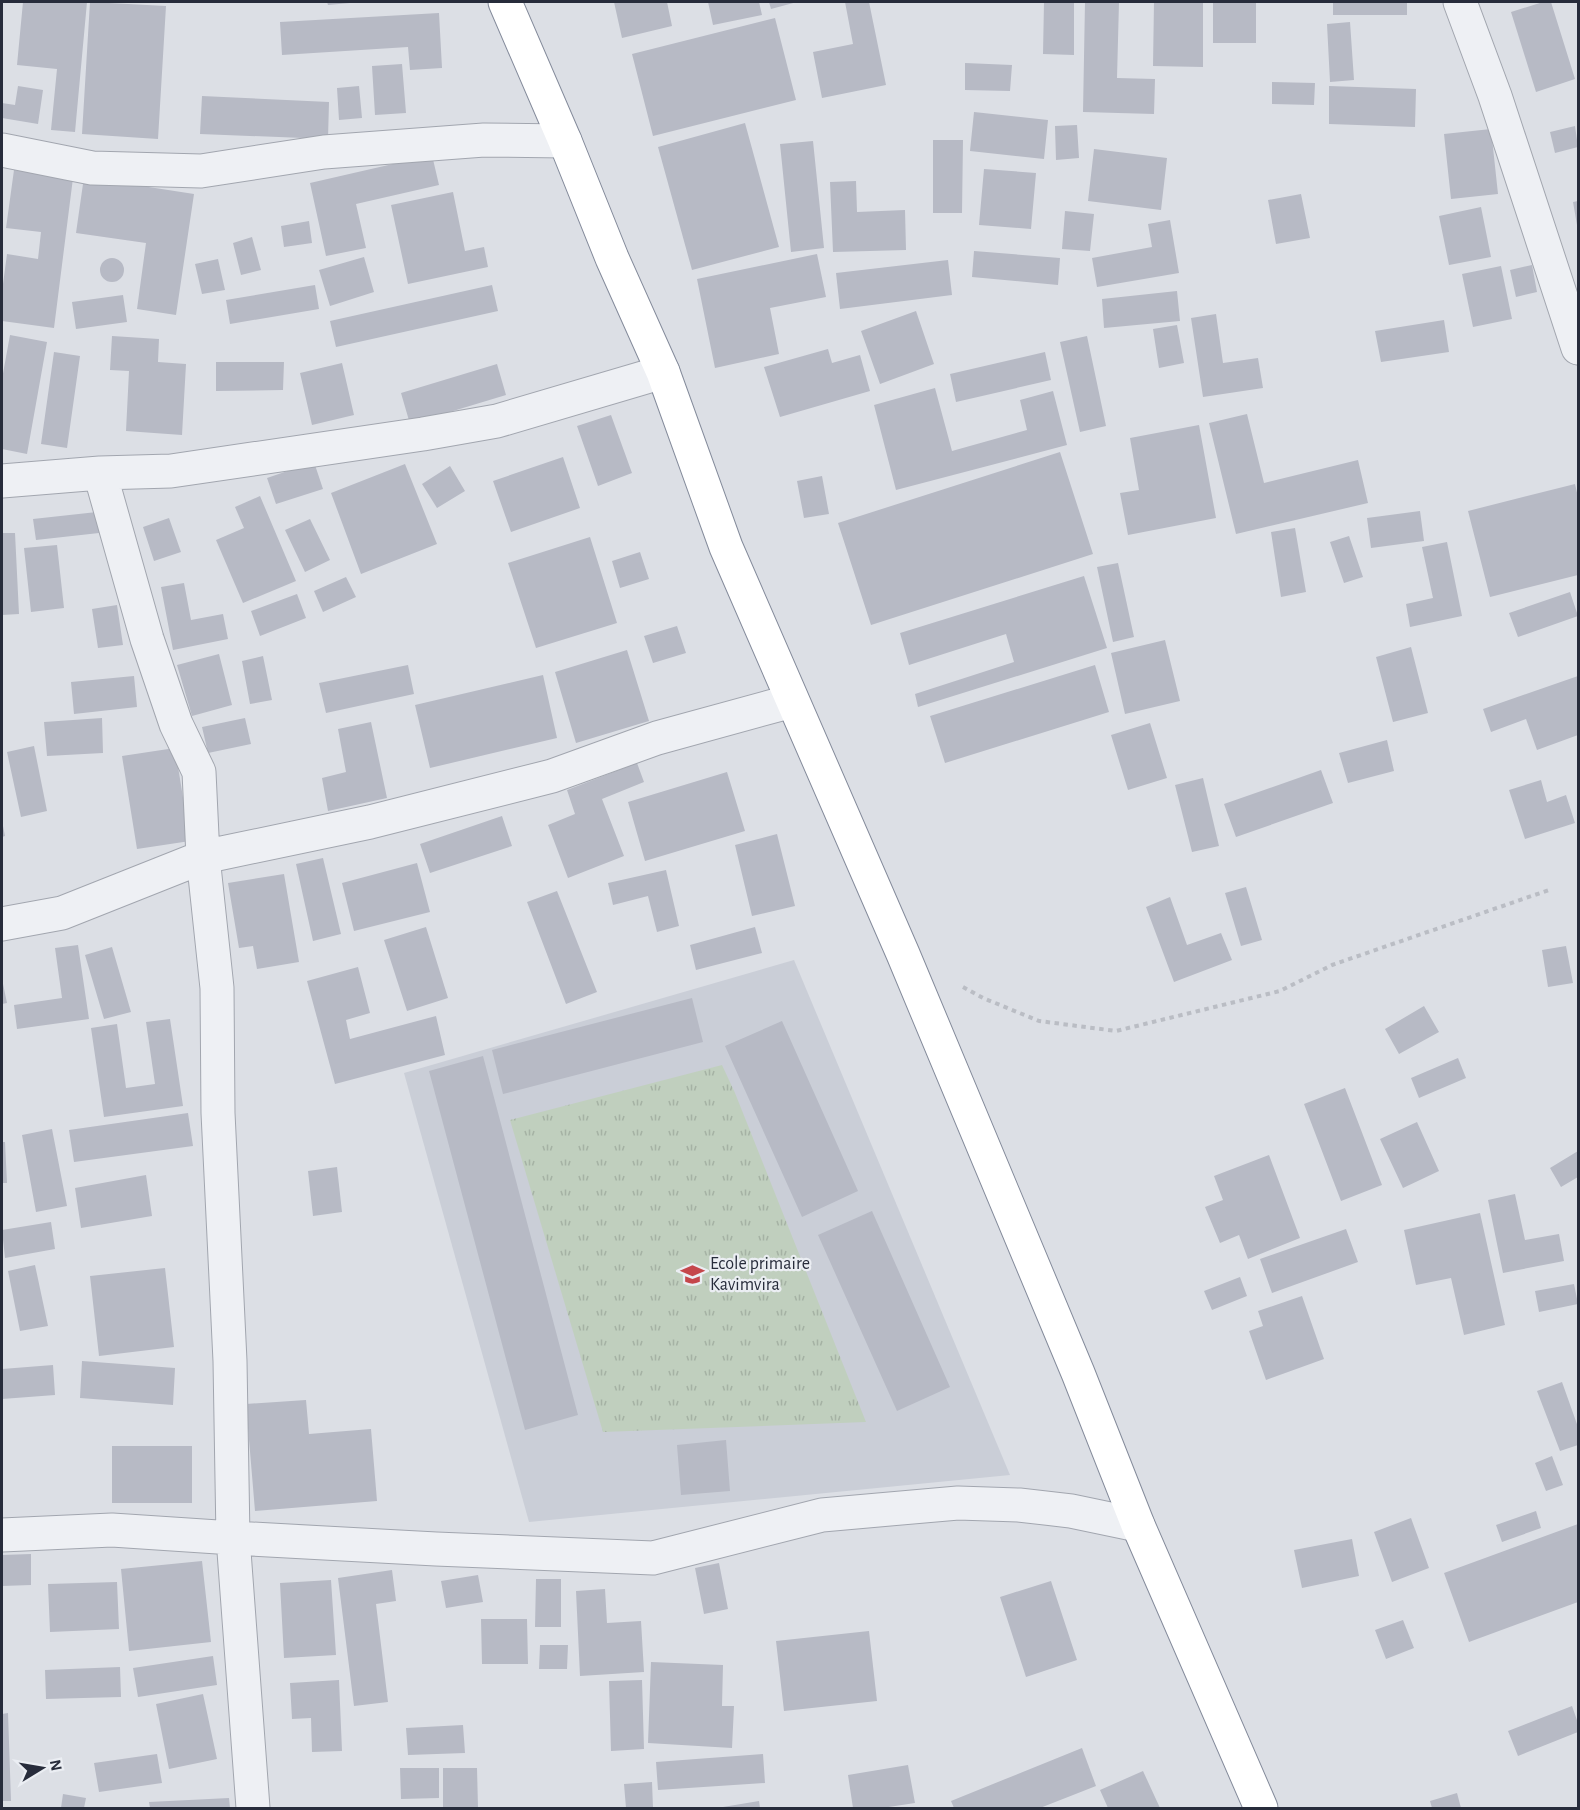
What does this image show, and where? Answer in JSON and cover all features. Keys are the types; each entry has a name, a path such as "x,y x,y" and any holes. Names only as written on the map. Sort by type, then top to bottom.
{"highway":[{"path":"505,2 612,258 663,372 726,547 921,998 1073,1362 1138,1525 1261,1809"}],"street":[{"path":"1460,2 1495,96 1578,348"},
{"path":"2,150 92,168 201,171 324,152 484,140 565,141"},
{"path":"2,481 100,473 171,471 423,434 497,421 663,372"},
{"path":"100,473 147,639 176,724 199,772 203,857 217,988 218,1113 230,1361 233,1538 253,1809"},
{"path":"2,924 62,913 203,857 370,822 552,776 657,738 792,702"},
{"path":"2,1535 112,1530 436,1549 652,1558 822,1515 958,1503 1019,1505 1071,1511 1138,1525"}],"path":[{"path":"963,987 982,998 1039,1021 1116,1031 1280,992 1332,965 1549,890"}],"shaded area":[{"name":"Ecole primaire Kavimvira","path":"794,960 1010,1475 529,1522 404,1073"}],"green space":[{"path":"722,1065 866,1422 603,1432 510,1120"}],"building":[{"path":"23,2 87,2 75,132 51,130 57,69 17,65"},
{"path":"90,2 166,6 158,139 82,134"},
{"path":"327,2 350,2 350,3 328,5"},
{"path":"614,2 667,2 672,26 622,38"},
{"path":"708,2 759,2 762,15 713,25"},
{"path":"769,2 797,2 771,9"},
{"path":"845,2 869,2 886,85 822,98 813,52 853,44"},
{"path":"1044,2 1074,2 1074,55 1043,54"},
{"path":"1085,2 1119,2 1117,78 1155,79 1154,114 1083,112"},
{"path":"1154,2 1203,2 1203,67 1153,66"},
{"path":"1213,2 1256,2 1256,43 1213,43"},
{"path":"1333,2 1407,2 1407,15 1333,15"},
{"path":"1543,2 1551,2 1575,79 1536,92 1511,12"},
{"path":"439,13 442,68 410,70 408,47 282,55 280,22"},
{"path":"775,18 796,100 653,136 632,54"},
{"path":"1350,22 1354,80 1330,82 1327,24"},
{"path":"965,63 1012,65 1010,91 965,90"},
{"path":"402,64 406,113 375,115 372,66"},
{"path":"1272,82 1315,83 1314,105 1272,104"},
{"path":"18,86 43,90 38,124 2,118 2,103 15,105"},
{"path":"359,86 362,118 339,120 337,88"},
{"path":"1329,86 1416,89 1415,127 1329,124"},
{"path":"202,96 329,102 328,139 200,134"},
{"path":"974,112 1048,120 1044,159 970,151"},
{"path":"745,123 779,247 692,270 658,147"},
{"path":"1077,125 1079,158 1056,160 1055,126"},
{"path":"1575,126 1578,147 1555,153 1550,132"},
{"path":"1491,129 1498,194 1451,199 1444,134"},
{"path":"933,140 963,140 962,213 933,213"},
{"path":"813,141 824,248 791,252 780,144"},
{"path":"1094,149 1167,158 1161,210 1088,201"},
{"path":"432,155 439,185 356,204 366,248 326,256 310,183"},
{"path":"984,169 1036,173 1031,229 979,225"},
{"path":"14,170 73,178 54,328 2,321 2,284 7,254 38,259 41,232 6,228"},
{"path":"84,177 194,194 176,315 137,309 146,243 76,233"},
{"path":"856,181 857,212 905,210 906,250 833,252 830,182"},
{"path":"453,192 465,251 484,247 488,267 408,284 391,205"},
{"path":"1301,194 1310,238 1276,244 1268,200"},
{"path":"1578,201 1578,225 1577,225 1573,202"},
{"path":"1481,207 1491,257 1449,265 1439,216"},
{"path":"1065,211 1094,214 1090,251 1062,249"},
{"path":"1170,220 1179,273 1097,287 1092,258 1152,247 1148,224"},
{"path":"309,221 312,243 284,247 281,226"},
{"path":"252,237 261,270 241,275 233,243"},
{"path":"974,251 1060,258 1058,285 972,277"},
{"path":"817,254 826,297 770,308 779,354 715,368 697,279"},
{"path":"364,257 374,292 330,306 319,270"},
{"path":"112,258 121,261 124,270 121,279 112,282 103,279 100,270 103,261"},
{"path":"218,259 225,290 202,294 195,264"},
{"path":"948,260 952,295 840,309 836,273"},
{"path":"1532,265 1537,292 1516,297 1510,270"},
{"path":"1501,266 1512,319 1473,327 1462,274"},
{"path":"315,285 319,309 230,324 226,300"},
{"path":"492,285 498,311 336,347 330,321"},
{"path":"1177,291 1180,321 1104,328 1102,299"},
{"path":"123,295 127,322 76,329 72,302"},
{"path":"916,311 934,364 880,384 861,331"},
{"path":"1216,314 1223,363 1258,358 1263,388 1203,397 1191,318"},
{"path":"1444,320 1449,352 1381,362 1375,331"},
{"path":"1177,325 1184,363 1159,368 1153,329"},
{"path":"10,335 47,342 27,454 2,449 2,379"},
{"path":"112,336 159,339 158,362 186,364 182,435 126,431 129,371 110,370"},
{"path":"1087,336 1106,426 1080,432 1060,342"},
{"path":"828,349 832,363 860,355 870,391 780,417 764,367"},
{"path":"54,352 80,356 67,448 41,444"},
{"path":"1045,352 1051,380 956,402 950,374"},
{"path":"216,362 284,362 283,390 216,391"},
{"path":"342,363 354,415 312,425 300,373"},
{"path":"497,364 506,395 410,424 401,393"},
{"path":"935,388 952,451 1027,430 1020,400 1053,391 1067,445 896,490 874,405"},
{"path":"1247,414 1264,483 1358,460 1368,503 1236,534 1209,423"},
{"path":"611,415 632,473 598,486 577,426"},
{"path":"1199,425 1216,518 1128,535 1120,493 1139,490 1130,438"},
{"path":"1060,452 1093,554 871,625 838,523"},
{"path":"563,457 580,508 511,532 493,481"},
{"path":"314,462 323,489 276,504 267,478"},
{"path":"405,464 437,544 361,574 331,493"},
{"path":"450,466 465,491 437,508 422,484"},
{"path":"822,476 829,514 804,518 797,481"},
{"path":"1575,484 1578,497 1578,575 1490,597 1468,511"},
{"path":"260,496 296,581 243,603 216,540 244,528 235,507"},
{"path":"106,511 108,532 36,540 33,519"},
{"path":"1420,511 1424,541 1371,548 1367,518"},
{"path":"169,518 181,552 154,561 143,527"},
{"path":"310,519 330,560 305,572 285,530"},
{"path":"1295,528 1306,592 1281,597 1271,532"},
{"path":"2,533 15,533 19,614 2,615"},
{"path":"1349,536 1363,577 1344,583 1330,542"},
{"path":"590,537 617,623 536,648 508,563"},
{"path":"1447,542 1462,616 1410,627 1406,604 1433,598 1422,547"},
{"path":"57,545 64,608 31,612 24,548"},
{"path":"640,552 649,579 620,588 612,561"},
{"path":"1118,563 1134,637 1113,642 1097,567"},
{"path":"1084,576 1107,648 918,707 915,694 1014,662 1006,634 909,665 900,633"},
{"path":"346,577 356,597 323,612 314,591"},
{"path":"184,583 191,620 223,614 228,639 173,650 161,587"},
{"path":"1570,592 1578,616 1518,637 1509,613"},
{"path":"297,594 306,618 260,636 251,611"},
{"path":"117,605 123,645 98,648 92,609"},
{"path":"677,626 686,653 653,663 644,636"},
{"path":"1165,640 1180,701 1125,714 1111,653"},
{"path":"1411,647 1428,713 1393,722 1376,657"},
{"path":"627,650 649,721 576,743 555,672"},
{"path":"219,654 232,705 192,716 177,665"},
{"path":"263,656 272,700 250,704 242,661"},
{"path":"408,665 414,694 326,713 319,683"},
{"path":"1095,665 1109,712 945,763 930,716"},
{"path":"543,675 557,738 430,768 415,705"},
{"path":"134,676 137,707 74,714 71,682"},
{"path":"1578,676 1578,735 1537,750 1526,719 1491,732 1483,709"},
{"path":"102,718 103,753 47,756 44,722"},
{"path":"245,718 251,744 208,753 202,727"},
{"path":"371,722 387,798 328,811 322,778 346,772 338,729"},
{"path":"1150,723 1167,778 1128,790 1111,735"},
{"path":"1387,740 1394,771 1348,783 1339,753"},
{"path":"34,746 47,811 21,817 7,752"},
{"path":"175,748 190,841 137,849 122,756"},
{"path":"637,763 644,782 602,799 624,856 568,878 548,825 575,814 567,790"},
{"path":"1321,770 1333,803 1236,837 1224,804"},
{"path":"727,772 745,831 645,861 628,802"},
{"path":"1203,778 1219,846 1192,852 1175,785"},
{"path":"1541,780 1547,802 1566,795 1575,823 1525,839 1509,790"},
{"path":"502,816 512,846 430,873 420,844"},
{"path":"2,821 5,836 2,837"},
{"path":"777,834 795,906 752,916 735,845"},
{"path":"323,858 341,934 313,941 296,864"},
{"path":"417,863 430,912 354,931 342,883"},
{"path":"666,870 679,926 657,932 648,896 613,905 608,883"},
{"path":"284,874 299,962 257,969 253,946 239,948 228,883"},
{"path":"1246,887 1262,940 1241,946 1225,893"},
{"path":"557,891 597,992 566,1004 527,902"},
{"path":"1170,897 1187,945 1221,933 1232,960 1174,982 1146,907"},
{"path":"426,927 448,998 407,1011 384,940"},
{"path":"755,927 762,953 696,970 690,945"},
{"path":"78,945 89,1019 17,1029 14,1005 62,998 55,948"},
{"path":"1566,946 1573,983 1548,987 1542,950"},
{"path":"112,947 131,1012 104,1019 85,955"},
{"path":"358,967 370,1013 346,1020 350,1039 436,1016 445,1055 335,1084 307,981"},
{"path":"2,979 7,1003 2,1004"},
{"path":"692,998 703,1042 503,1094 492,1050"},
{"path":"1424,1006 1439,1032 1399,1054 1385,1029"},
{"path":"170,1019 183,1106 104,1117 91,1028 117,1024 126,1088 155,1084 146,1022"},
{"path":"782,1021 858,1191 802,1217 725,1046"},
{"path":"483,1056 578,1415 525,1430 429,1071"},
{"path":"1458,1058 1466,1078 1419,1098 1411,1078"},
{"path":"1345,1088 1382,1185 1341,1201 1304,1104"},
{"path":"188,1113 193,1146 74,1162 69,1130"},
{"path":"1417,1122 1439,1171 1403,1188 1380,1139"},
{"path":"52,1129 67,1206 36,1212 22,1135"},
{"path":"2,1142 5,1142 7,1183 2,1183"},
{"path":"1578,1151 1578,1177 1561,1187 1550,1168"},
{"path":"1269,1155 1300,1238 1248,1259 1239,1235 1220,1243 1205,1207 1223,1200 1214,1176"},
{"path":"337,1167 342,1212 313,1216 308,1171"},
{"path":"146,1175 152,1216 81,1228 75,1188"},
{"path":"1515,1194 1525,1240 1559,1234 1564,1261 1503,1273 1488,1200"},
{"path":"872,1211 950,1387 897,1411 818,1235"},
{"path":"1480,1213 1505,1325 1464,1335 1451,1278 1416,1285 1404,1230"},
{"path":"51,1222 55,1249 5,1258 2,1230"},
{"path":"1346,1229 1358,1262 1272,1293 1260,1259"},
{"path":"35,1265 48,1326 20,1331 8,1271"},
{"path":"165,1268 174,1347 99,1356 90,1276"},
{"path":"1240,1277 1247,1296 1212,1310 1204,1291"},
{"path":"1574,1284 1578,1304 1539,1312 1535,1291"},
{"path":"1302,1296 1324,1359 1266,1380 1249,1331 1263,1326 1258,1311"},
{"path":"82,1361 175,1368 173,1405 80,1398"},
{"path":"53,1365 55,1395 2,1399 2,1369"},
{"path":"1562,1382 1578,1427 1578,1445 1560,1451 1537,1391"},
{"path":"306,1400 309,1434 371,1429 377,1501 255,1511 246,1404"},
{"path":"726,1440 730,1491 681,1495 677,1445"},
{"path":"112,1446 192,1446 192,1503 112,1503"},
{"path":"1552,1456 1563,1485 1546,1491 1535,1463"},
{"path":"1536,1511 1541,1528 1502,1542 1496,1525"},
{"path":"1411,1518 1429,1568 1392,1582 1374,1532"},
{"path":"1578,1524 1578,1602 1469,1642 1444,1573"},
{"path":"1352,1539 1359,1576 1302,1588 1294,1550"},
{"path":"31,1554 31,1585 2,1586 2,1555"},
{"path":"202,1561 211,1642 129,1651 121,1569"},
{"path":"719,1563 728,1609 704,1614 695,1568"},
{"path":"392,1570 396,1601 376,1604 388,1702 354,1706 338,1578"},
{"path":"478,1575 483,1602 446,1608 441,1581"},
{"path":"536,1579 561,1579 561,1627 535,1627"},
{"path":"331,1580 336,1655 284,1658 280,1583"},
{"path":"1051,1581 1077,1660 1026,1677 1000,1597"},
{"path":"117,1582 119,1629 50,1632 48,1584"},
{"path":"605,1589 607,1623 641,1621 644,1672 580,1676 576,1591"},
{"path":"481,1619 527,1619 528,1664 482,1664"},
{"path":"1403,1620 1414,1648 1386,1659 1375,1630"},
{"path":"869,1631 877,1701 784,1711 776,1641"},
{"path":"540,1645 568,1645 567,1669 539,1669"},
{"path":"213,1656 217,1685 138,1697 133,1668"},
{"path":"651,1662 723,1665 722,1706 734,1706 732,1748 648,1743"},
{"path":"120,1667 121,1697 46,1699 45,1670"},
{"path":"339,1680 342,1751 312,1752 311,1718 292,1719 290,1683"},
{"path":"642,1680 644,1749 611,1751 609,1681"},
{"path":"203,1694 217,1759 169,1769 156,1704"},
{"path":"1572,1706 1578,1723 1578,1732 1518,1756 1508,1731"},
{"path":"8,1713 11,1801 2,1801 2,1714"},
{"path":"463,1725 465,1753 408,1755 406,1728"},
{"path":"1082,1748 1096,1786 1040,1808 954,1808 951,1801"},
{"path":"157,1754 162,1783 99,1792 94,1763"},
{"path":"763,1754 765,1783 658,1790 656,1762"},
{"path":"908,1765 915,1803 882,1808 853,1808 848,1775"},
{"path":"400,1768 439,1768 439,1798 401,1799"},
{"path":"443,1768 477,1768 478,1808 443,1808"},
{"path":"1143,1771 1160,1808 1108,1808 1100,1790"},
{"path":"652,1782 653,1808 626,1808 624,1784"},
{"path":"1457,1793 1461,1808 1432,1808 1430,1801"},
{"path":"63,1794 86,1798 84,1808 61,1808"},
{"path":"229,1798 230,1808 150,1808 149,1802"},
{"path":"759,1801 760,1808 723,1808 723,1807"}],"place":[{"name":"Ecole primaire Kavimvira","path":"692,1274"}]}
